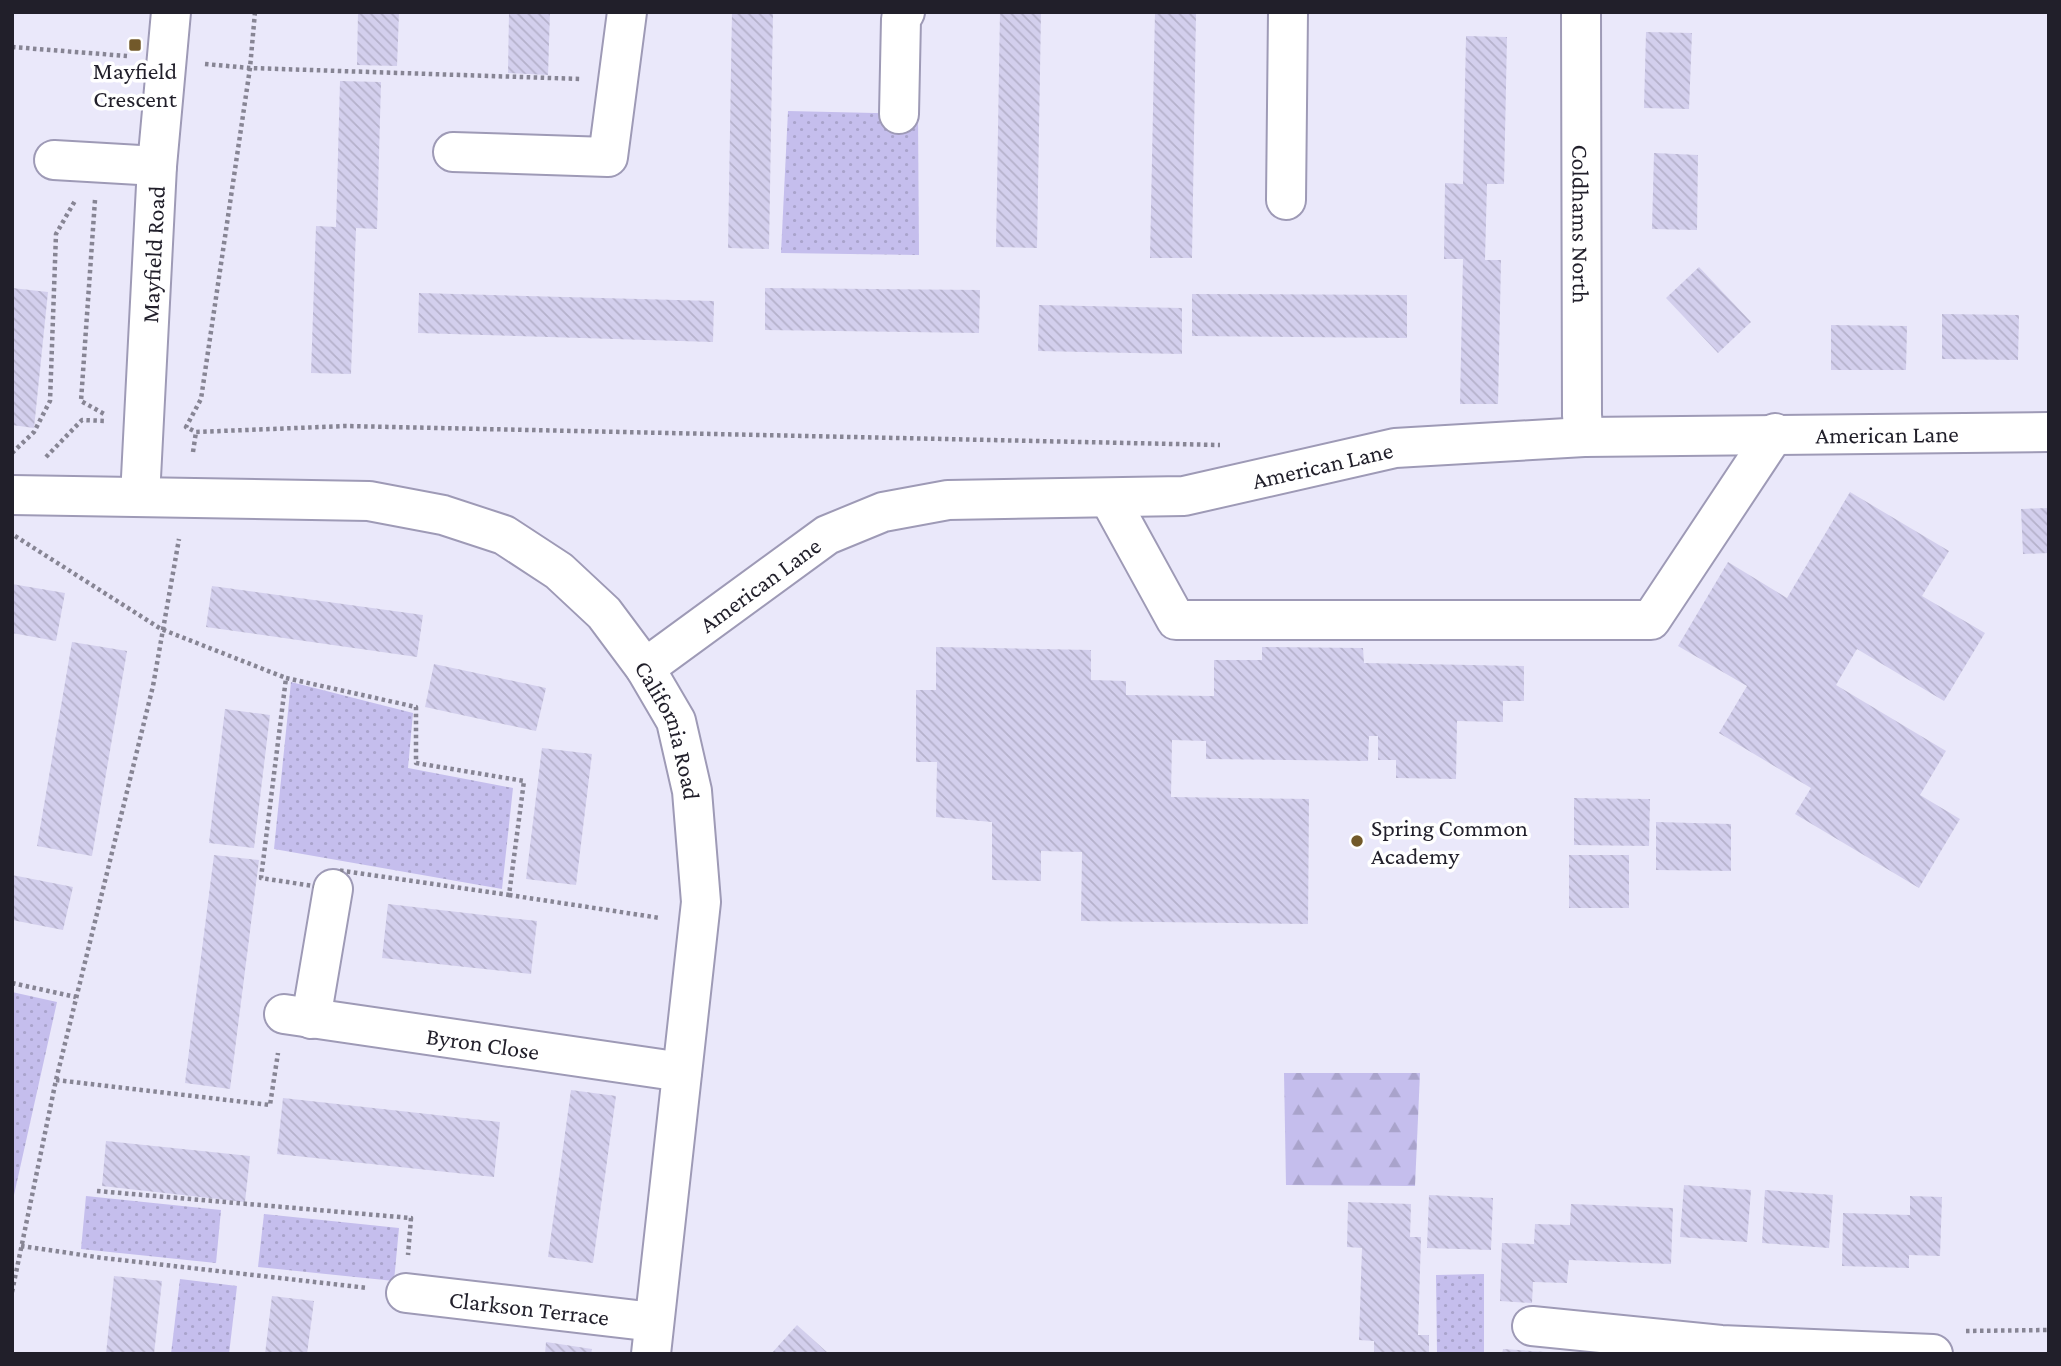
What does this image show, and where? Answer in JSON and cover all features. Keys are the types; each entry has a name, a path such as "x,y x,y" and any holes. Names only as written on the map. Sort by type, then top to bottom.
{"street":[{"name":"Mayfield Road","path":"140,497 157,166 171,12"},
{"path":"453,152 608,157 627,12"},
{"path":"899,114 901,19 905,12"},
{"path":"1286,200 1288,12"},
{"name":"Coldhams North","path":"1581,12 1584,437"},
{"path":"54,160 157,166"},
{"name":"American Lane","path":"645,668 827,535 884,512 948,500 1184,496 1395,448 1584,437 2049,432"},
{"path":"1109,498 1176,620 1651,620 1775,433"},
{"name":"California Road","path":"12,495 369,501 443,515 503,535 559,570 604,613 645,668 676,721 693,805 701,902 653,1338"},
{"path":"298,1017 333,889"},
{"name":"Byron Close","path":"298,1017 682,1072"},
{"name":"Clarkson Terrace","path":"405,1293 653,1338"},
{"path":"1532,1326 1721,1349 1933,1354"}],"path":[{"path":"255,12 250,68 201,399 186,426 196,432 346,426 1225,445"},
{"path":"250,68 617,81"},
{"path":"12,453 34,432 50,401 56,234 96,163"},
{"path":"38,464 82,420 117,422 81,401 96,163"},
{"path":"193,452 196,432"},
{"path":"12,535 161,629 286,678 416,707 416,763 524,781 509,895"},
{"path":"12,1292 56,1080 153,686 179,539"},
{"path":"286,678 261,878 333,889 337,870 700,924"},
{"path":"12,983 76,997"},
{"path":"56,1080 270,1105 298,1017"},
{"path":"21,1246 405,1293 411,1219 97,1191"},
{"path":"1933,1354 1945,1331 2049,1331"}],"green space":[{"path":"788,111 918,114 919,255 781,253"},
{"path":"291,682 413,713 408,768 513,788 502,889 274,849"},
{"path":"12,992 57,1002 12,1204"},
{"path":"1284,1073 1420,1073 1415,1186 1286,1185"},
{"path":"86,1196 221,1210 216,1263 81,1249"},
{"path":"264,1214 399,1228 394,1281 258,1267"},
{"path":"1484,1274 1484,1352 1437,1353 1436,1275"},
{"path":"180,1279 237,1286 229,1354 171,1354"}],"building":[{"path":"358,12 399,12 397,66 357,65"},
{"path":"509,12 550,12 548,75 508,73"},
{"path":"732,12 773,12 769,249 728,248"},
{"path":"1000,12 1041,12 1037,248 996,247"},
{"path":"1155,12 1196,12 1192,258 1150,258"},
{"path":"1646,32 1692,33 1689,109 1644,108"},
{"path":"1466,36 1507,37 1504,184 1487,184 1485,260 1501,260 1498,404 1460,404 1463,259 1444,259 1445,183 1463,184"},
{"path":"340,81 381,82 377,229 356,228 351,374 311,373 316,226 336,227"},
{"path":"1654,153 1698,155 1697,230 1652,229"},
{"path":"1699,267 1751,322 1718,353 1666,298"},
{"path":"12,288 48,292 34,428 12,425"},
{"path":"765,288 980,290 979,333 765,330"},
{"path":"419,293 714,301 713,342 418,333"},
{"path":"1192,294 1407,295 1407,338 1192,336"},
{"path":"1039,305 1182,308 1182,354 1038,351"},
{"path":"1942,314 2019,315 2018,360 1942,359"},
{"path":"1831,325 1907,326 1906,370 1831,370"},
{"path":"1850,492 1949,551 1922,596 1985,633 1944,701 1857,649 1836,685 1946,751 1920,795 1960,819 1919,888 1795,814 1811,788 1719,733 1747,686 1678,646 1728,562 1787,598"},
{"path":"2049,508 2049,553 2023,554 2021,509"},
{"path":"12,584 65,593 56,641 12,633"},
{"path":"212,586 423,615 417,657 206,627"},
{"path":"72,642 127,651 92,856 37,846"},
{"path":"936,647 1091,650 1091,680 1126,681 1126,695 1214,696 1214,660 1262,660 1262,647 1363,648 1364,663 1524,666 1524,701 1503,701 1503,722 1457,721 1456,779 1396,778 1396,760 1378,760 1378,736 1369,736 1368,761 1206,759 1206,741 1172,740 1171,797 1309,799 1308,924 1081,921 1082,852 1041,851 1041,881 992,880 992,822 936,817 937,762 916,762 916,690 936,690"},
{"path":"434,664 546,688 536,731 425,707"},
{"path":"225,709 270,715 254,848 209,843"},
{"path":"542,748 592,754 576,885 526,879"},
{"path":"1574,798 1650,799 1649,846 1574,845"},
{"path":"1656,822 1731,824 1731,871 1656,870"},
{"path":"214,855 259,860 230,1089 185,1083"},
{"path":"1569,855 1629,855 1629,908 1569,908"},
{"path":"12,875 73,887 63,930 12,920"},
{"path":"388,904 537,921 531,974 382,958"},
{"path":"571,1090 616,1096 593,1263 548,1257"},
{"path":"283,1098 500,1122 494,1177 277,1154"},
{"path":"106,1141 250,1156 245,1202 102,1186"},
{"path":"1684,1185 1751,1190 1747,1242 1680,1237"},
{"path":"1765,1190 1833,1195 1829,1248 1762,1243"},
{"path":"1429,1195 1493,1198 1491,1250 1427,1248"},
{"path":"1910,1196 1942,1197 1940,1256 1909,1255 1909,1268 1842,1266 1843,1213 1910,1215"},
{"path":"1348,1202 1411,1204 1410,1237 1421,1237 1418,1335 1429,1335 1429,1354 1374,1354 1374,1341 1359,1340 1362,1248 1347,1247"},
{"path":"1571,1204 1673,1208 1671,1264 1569,1260 1567,1283 1533,1282 1532,1303 1500,1301 1502,1243 1534,1244 1535,1224 1570,1225"},
{"path":"114,1276 162,1281 154,1354 106,1354"},
{"path":"272,1296 314,1301 307,1354 265,1354"},
{"path":"797,1325 829,1354 771,1354"},
{"path":"546,1342 592,1349 591,1354 545,1354"},
{"path":"1503,1349 1547,1352 1547,1354 1502,1354"}],"place":[{"name":"Mayfield Crescent","path":"135,45"},
{"name":"Spring Common Academy","path":"1357,841"}]}
